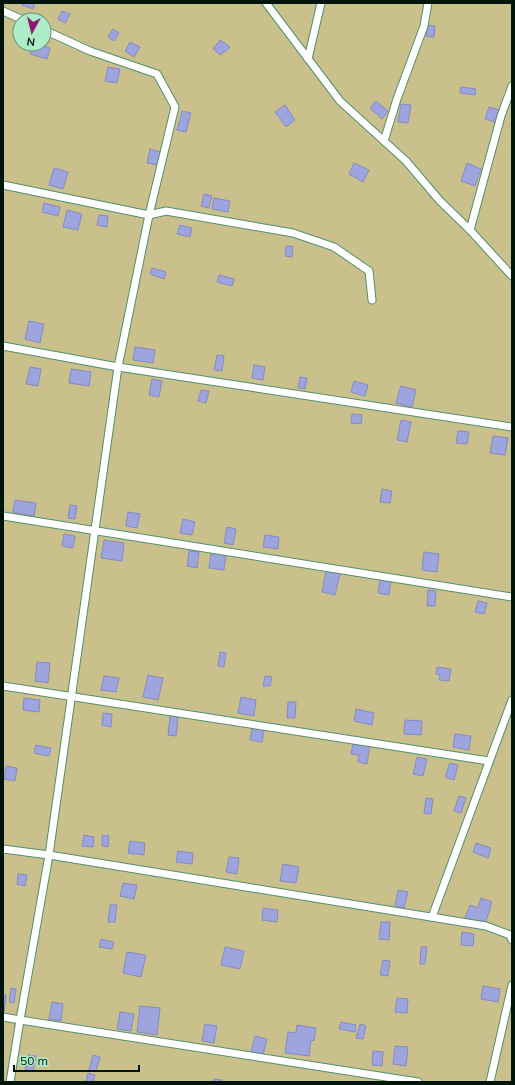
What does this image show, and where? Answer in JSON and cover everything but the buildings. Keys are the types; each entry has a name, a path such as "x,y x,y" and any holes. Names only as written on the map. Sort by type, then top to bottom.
{"lane":[{"path":"266,3 340,101 406,161 440,201 470,230 512,276"},
{"path":"308,58 320,3"},
{"path":"384,141 397,99 424,26 428,3"},
{"path":"10,1082 49,855 118,367 149,215 175,108 157,74 90,51 52,34"},
{"path":"470,230 501,116 512,86"},
{"path":"3,185 149,215 166,211 293,233 334,247 369,271 372,300"},
{"path":"3,346 118,367 512,427"},
{"path":"3,516 512,597"},
{"path":"3,686 489,761"},
{"path":"432,917 512,700"},
{"path":"3,848 486,926 510,935 512,940"},
{"path":"490,1082 512,985"},
{"path":"3,1017 418,1082"}],"shaded area":[{"path":"3,3 512,3 512,1082 3,1082"}]}
